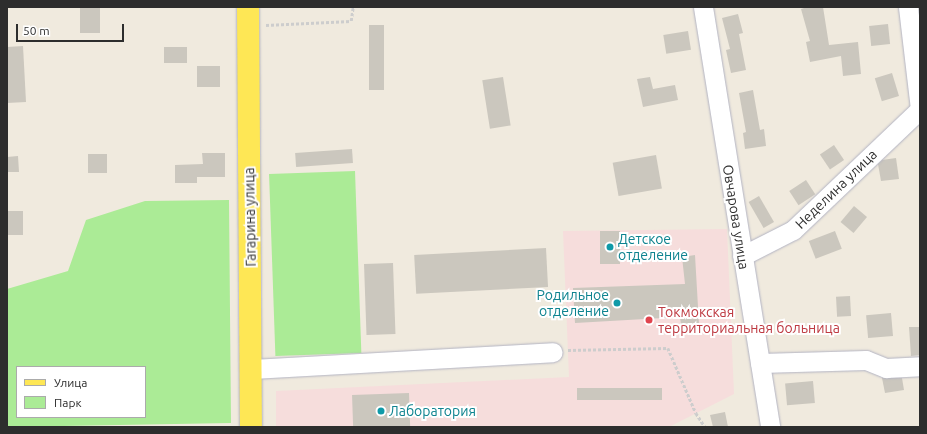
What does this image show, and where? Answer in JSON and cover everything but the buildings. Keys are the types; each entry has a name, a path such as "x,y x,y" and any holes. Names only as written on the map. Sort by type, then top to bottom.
{"main road":[{"name":"Гагарина улица","path":"248,16 252,369 251,427"}],"street":[{"name":"Овчарова улица","path":"703,7 770,427"},
{"path":"908,7 910,38 920,109"},
{"name":"Неделина улица","path":"742,256 793,230 920,109"},
{"path":"252,369 553,352"},
{"path":"760,363 866,360 886,368 920,366"}],"path":[{"path":"248,16 351,21 353,7"},
{"path":"553,352 668,348 696,413 705,427"}],"shaded area":[{"name":"Токмокская территориальная больница","path":"727,229 734,394 669,427 276,427 276,391 569,377 563,231"}],"green space":[{"path":"355,171 361,353 275,356 269,174"},
{"path":"229,200 231,423 7,427 7,289 68,271 86,220 145,201"}],"place":[{"name":"Детское отделение","path":"610,247"},
{"name":"Родильное отделение","path":"617,303"},
{"name":"Токмокская территориальная больница","path":"649,320"},
{"name":"Лаборатория","path":"381,411"}]}
